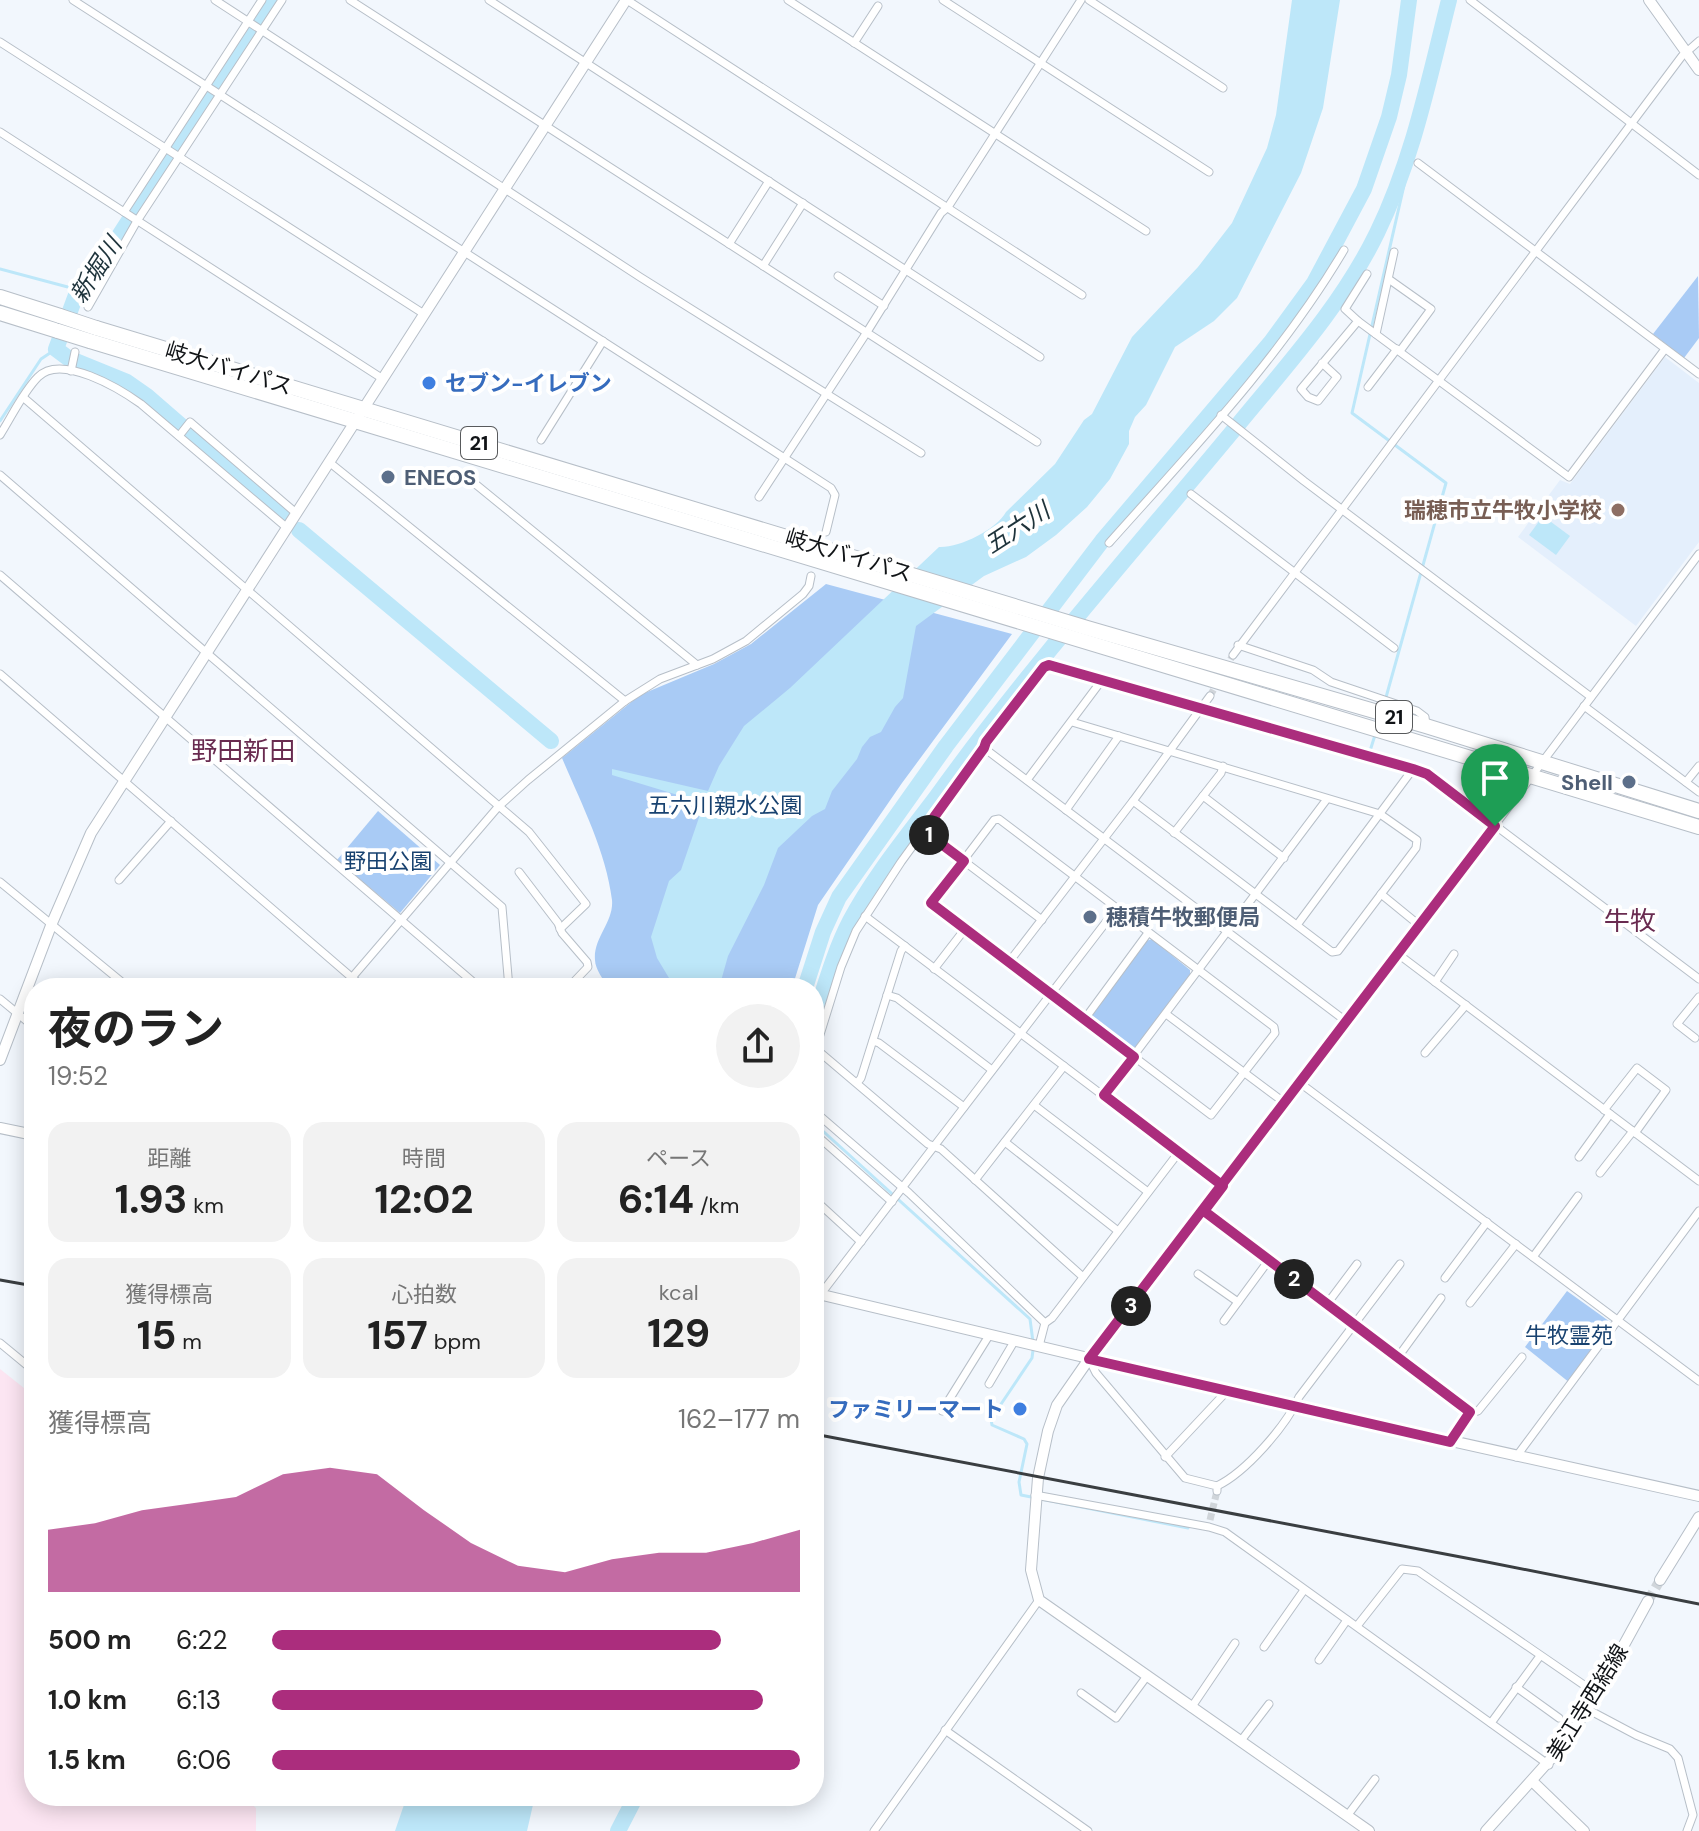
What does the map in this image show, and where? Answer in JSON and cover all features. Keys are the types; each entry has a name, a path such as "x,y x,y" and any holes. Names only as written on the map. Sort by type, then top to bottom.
{"highway":[{"name":"岐大バイパス","path":"0,297 93,334 1085,634 1531,777 1699,827"},
{"name":"岐大バイパス","path":"0,313 59,323"},
{"name":"岐大バイパス","path":"1085,634 1426,726 1699,811"}],"street":[{"path":"73,0 831,488 835,495 826,532"},
{"path":"215,0 826,395 921,453"},
{"path":"88,307 131,217 213,90 262,0"},
{"path":"131,217 213,90 282,0"},
{"path":"350,0 1037,442"},
{"path":"489,0 1040,357"},
{"path":"31,978 91,833 123,780 626,0 1082,295"},
{"path":"788,0 1146,231"},
{"path":"943,0 1209,172"},
{"path":"759,497 1081,0"},
{"path":"1089,0 1223,88"},
{"path":"1470,0 1699,175"},
{"path":"1649,0 1699,70"},
{"path":"854,43 878,6"},
{"path":"1233,655 1535,250 1686,52 1699,41"},
{"path":"0,42 424,314"},
{"path":"0,132 383,379"},
{"path":"1418,163 1699,374"},
{"path":"729,244 769,181"},
{"path":"763,266 803,203"},
{"path":"1109,543 1301,318 1344,250"},
{"path":"1374,333 1390,280 1394,252"},
{"path":"1367,274 1345,309 1569,477 1665,349"},
{"path":"838,276 884,306"},
{"path":"1368,387 1431,309 1390,280"},
{"path":"1322,363 1337,377 1318,401 1308,397 1301,389 1322,363 1361,323"},
{"path":"541,440 603,341"},
{"path":"71,369 75,352"},
{"path":"0,435 38,376 48,370 71,369 122,391 286,527"},
{"path":"24,398 529,832 586,904 560,929"},
{"path":"1221,415 1591,697"},
{"path":"179,436 190,422 296,513"},
{"path":"329,462 625,701"},
{"path":"0,475 502,907 508,978"},
{"path":"468,478 697,665"},
{"path":"1191,494 1394,648"},
{"path":"1369,1831 1039,1600 1031,1570 1035,1495 1048,1431 1057,1405 1089,1359 1584,706 1693,570 1699,554"},
{"path":"0,575 468,978"},
{"path":"0,674 352,977 498,807 625,701 660,679 697,665 746,641 761,630 803,594 811,576"},
{"path":"1238,645 1313,670 1331,682 1417,711 1425,717 1426,726"},
{"path":"824,1022 841,967 865,916 986,742 1044,667 1049,665 1427,774 1699,979"},
{"path":"1027,780 1102,680"},
{"path":"1009,962 1210,696"},
{"path":"1584,706 1699,792"},
{"path":"1072,722 1380,814 1417,840 1416,848 1338,951 1332,952 1133,801"},
{"path":"1066,810 1119,736"},
{"path":"984,748 1347,1022"},
{"path":"1174,833 1221,773 1223,766"},
{"path":"1686,782 1699,766"},
{"path":"1297,925 1413,769"},
{"path":"1203,796 1284,858"},
{"path":"1104,1095 1327,799"},
{"path":"999,819 1074,877 1274,1027 1275,1033 1211,1115 931,903 994,820 999,819"},
{"path":"119,880 171,821"},
{"path":"924,831 1042,920"},
{"path":"519,872 588,967 578,978"},
{"path":"0,882 117,978"},
{"path":"1381,894 1419,925"},
{"path":"824,1286 903,1188 1116,909"},
{"path":"865,916 1223,1186"},
{"path":"934,969 965,929"},
{"path":"1084,1020 1148,933"},
{"path":"857,1083 905,946"},
{"path":"1398,954 1699,1181"},
{"path":"1435,982 1454,954"},
{"path":"0,1060 24,995"},
{"path":"887,995 897,998 992,1070"},
{"path":"1695,1038 1677,1024 1699,997"},
{"path":"0,999 24,1019"},
{"path":"1425,1053 1466,1005"},
{"path":"1166,1014 1285,1103"},
{"path":"873,1041 964,1107"},
{"path":"824,1058 934,1147 941,1149 1083,1277"},
{"path":"975,1180 1064,1066"},
{"path":"1579,1157 1637,1068 1666,1090 1600,1173"},
{"path":"1300,1083 1699,1381"},
{"path":"1034,1105 1148,1192"},
{"path":"824,1120 903,1188 1045,1323"},
{"path":"0,1128 24,1133"},
{"path":"824,1142 892,1202"},
{"path":"1005,1142 1118,1231"},
{"path":"1039,1346 1045,1323 1179,1152"},
{"path":"1533,1257 1578,1196"},
{"path":"824,1208 861,1242"},
{"path":"1204,1211 1470,1412 1478,1411 1522,1357"},
{"path":"1516,1457 1699,1211"},
{"path":"1445,1278 1487,1222"},
{"path":"1470,1303 1516,1244"},
{"path":"1224,1321 1269,1260"},
{"path":"1327,1304 1357,1264"},
{"path":"1089,1359 1096,1373 1185,1478 1217,1488 1267,1445 1290,1417 1400,1264"},
{"path":"1198,1274 1238,1302"},
{"path":"824,1296 1227,1391 1699,1496"},
{"path":"1398,1357 1441,1298"},
{"path":"942,1411 990,1334"},
{"path":"989,1384 1015,1340"},
{"path":"0,1343 24,1363"},
{"path":"1165,1457 1227,1391"},
{"path":"1450,1442 1470,1412"},
{"path":"1035,1495 1210,1523 1549,1765"},
{"path":"1660,1580 1699,1517"},
{"path":"1357,1626 1402,1569 1418,1571 1597,1694"},
{"path":"1264,1647 1304,1590"},
{"path":"874,1831 1039,1600"},
{"name":"美江寺西結線","path":"1493,1828 1549,1765 1597,1694 1648,1601"},
{"path":"1319,1660 1347,1620"},
{"path":"1191,1708 1235,1643"},
{"path":"1491,1723 1540,1656"},
{"path":"1081,1693 1116,1718 1147,1676"},
{"path":"1516,1687 1559,1718"},
{"path":"1240,1742 1269,1704"},
{"path":"1587,1709 1670,1749 1678,1758 1693,1815 1687,1831"},
{"path":"945,1730 1088,1831"},
{"path":"1347,1816 1375,1779"},
{"path":"1532,1781 1584,1831"}],"shaded area":[{"name":"瑞穂市立牛牧小学校","path":"1665,357 1699,383 1699,542 1636,626 1518,537 1560,480 1570,484"},
{"path":"0,1369 24,1388 24,1806 254,1806 256,1831 0,1831"}],"green space":[{"path":"1698,276 1699,338 1684,358 1653,334"},
{"name":"五六川親水公園","path":"826,584 1012,634 902,783 818,905 795,978 602,978 595,952 612,908 609,882 592,828 562,758 640,695 714,664 751,644"},
{"name":"野田公園","path":"378,811 440,865 400,913 337,860"},
{"path":"1152,939 1190,970 1190,975 1131,1049 1091,1019 1092,1013 1146,941"},
{"name":"牛牧霊苑","path":"1567,1291 1613,1324 1570,1383 1525,1347"}],"water":[{"path":"1292,0 1340,0 1323,108 1301,173 1237,298 1214,321 1175,347 1146,405 1135,417 1129,431 1129,444 1110,479 1087,507 1026,557 984,576 916,626 903,698 881,732 870,737 862,747 857,759 832,791 825,809 812,816 778,848 764,885 728,956 722,978 669,978 657,958 651,937 669,881 681,870 704,803 612,775 612,769 708,791 719,766 744,726 790,688 939,547 976,537 1001,519 1055,464 1084,420 1092,414 1132,337 1198,267 1232,223 1267,148 1276,115"},
{"path":"1543,516 1570,536 1556,555 1529,535"},
{"path":"404,1806 533,1806 527,1831 395,1831"}],"waterway":[{"name":"新堀川","path":"271,0 88,284 76,295 56,349 68,358 127,382 147,396 282,513"},
{"name":"五六川","path":"808,978 823,932 839,897 946,746 1102,541 1271,342 1314,283 1364,189 1389,117 1399,75 1409,0"},
{"path":"824,988 844,933 859,905 972,748 1084,608 1294,357 1347,285 1377,233 1401,176 1449,0"},
{"path":"1383,708 1446,483 1352,413 1405,181 1399,178"},
{"path":"0,269 79,290"},
{"path":"0,421 41,359 56,349"},
{"name":"新堀川","path":"299,530 551,741"},
{"path":"1375,735 1370,751 1424,767 1468,801"},
{"path":"824,1132 1030,1319 1033,1342"},
{"path":"1033,1350 1032,1358 991,1419 992,1425 1024,1439 1027,1444 1019,1482 1021,1495 1188,1528"},
{"name":"五六川","path":"618,1831 631,1806"}],"tunnel":[{"path":"1210,696 1233,655"},
{"path":"1210,1520 1217,1491"},
{"path":"1648,1601 1660,1580"}],"railway":[{"path":"0,1280 24,1284"},
{"path":"824,1436 1699,1604"}],"place":[{"name":"セブン-イレブン","path":"429,383"},
{"name":"ENEOS","path":"388,477"},
{"name":"瑞穂市立牛牧小学校","path":"1618,510"},
{"name":"Shell","path":"1629,782"},
{"name":"穂積牛牧郵便局","path":"1090,917"},
{"name":"ファミリーマート","path":"1020,1409"}],"district":[{"name":"野田新田","path":"243,751"},
{"name":"牛牧","path":"1630,921"}],"route":[{"path":"1495,826 1223,1186 1089,1359 1450,1442 1470,1412 1204,1211 1223,1186 1104,1095 1134,1057 931,903 964,861 924,831 986,742 1044,667 1049,665 1427,774 1495,826"}]}
